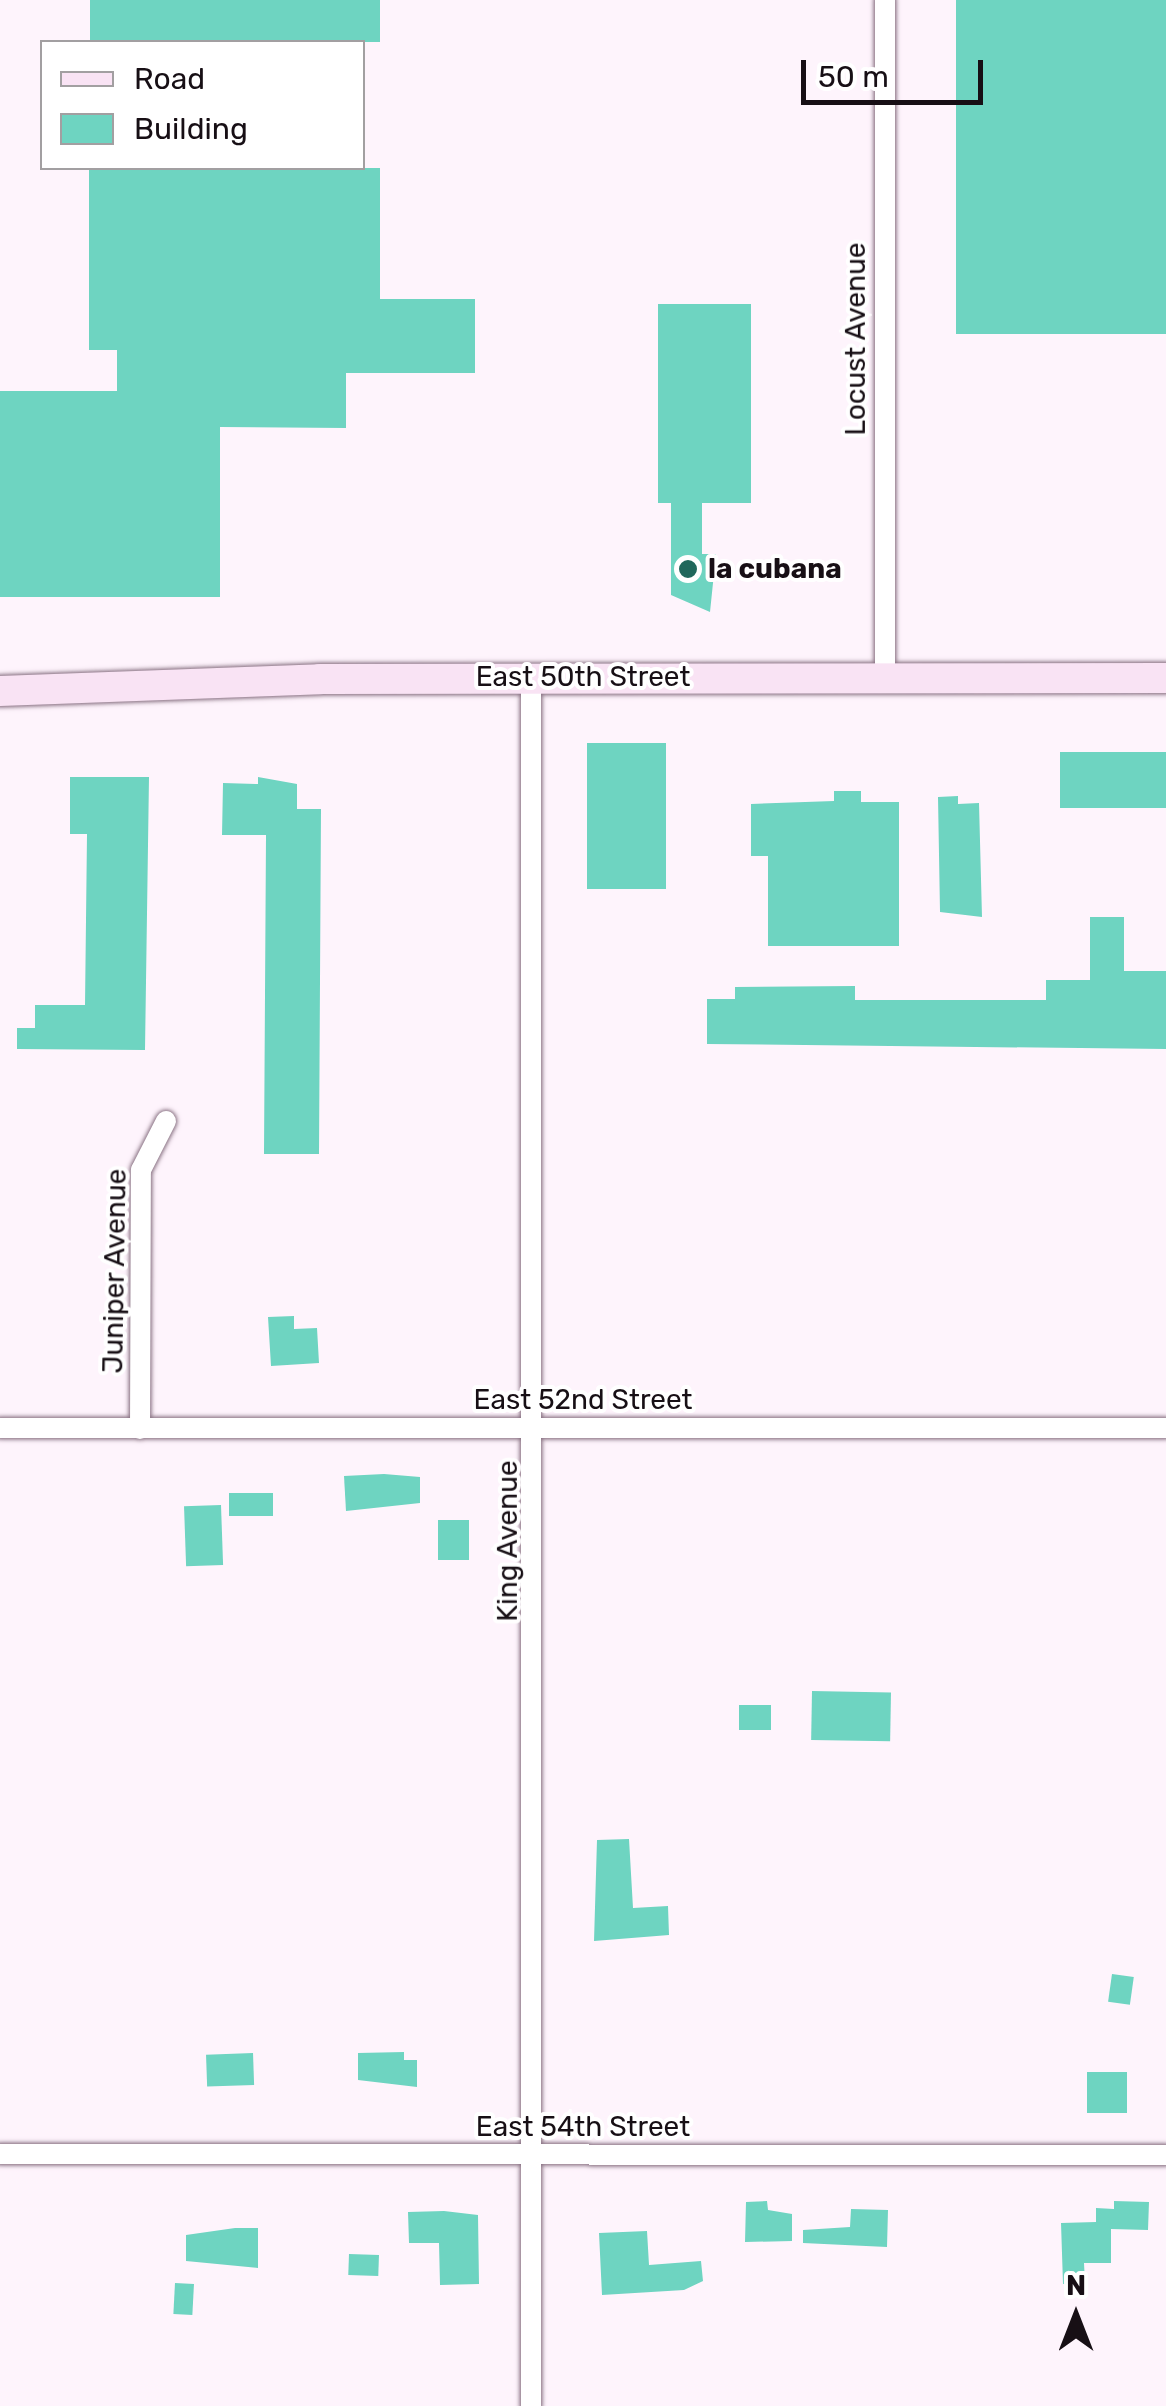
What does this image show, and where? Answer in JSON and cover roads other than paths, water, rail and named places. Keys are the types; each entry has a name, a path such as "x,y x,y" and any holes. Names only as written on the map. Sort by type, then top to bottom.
{"main road":[{"name":"East 50th Street","path":"0,691 531,677 1166,678"}],"street":[{"name":"Locust Avenue","path":"884,0 885,678"},
{"name":"King Avenue","path":"530,2406 536,1427 531,677"},
{"name":"Juniper Avenue","path":"140,1428 140,1170 166,1120"},
{"name":"East 52nd Street","path":"0,1428 1166,1428"},
{"name":"East 54th Street","path":"0,2154 1166,2155"}],"place":[{"name":"la cubana","path":"688,569"}]}
